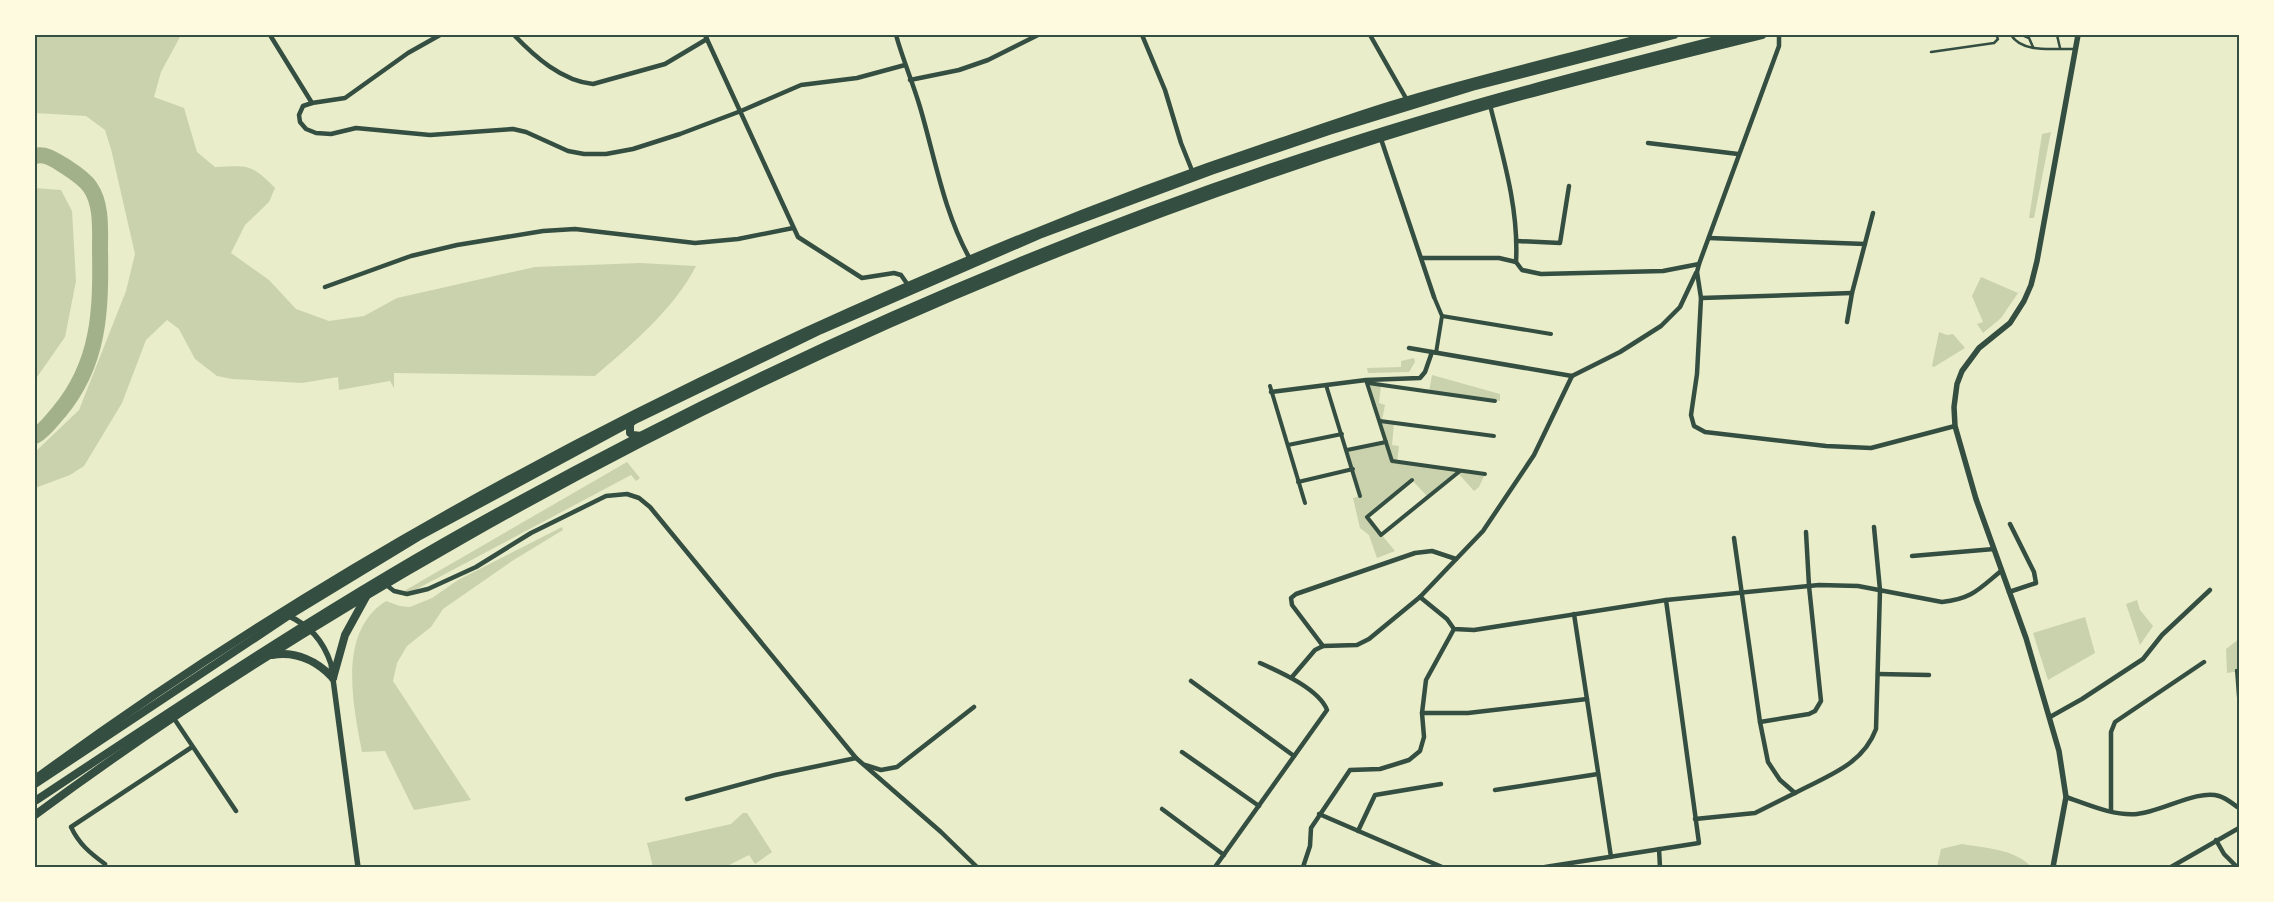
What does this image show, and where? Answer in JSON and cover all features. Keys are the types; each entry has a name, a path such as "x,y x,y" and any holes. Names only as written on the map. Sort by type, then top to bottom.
{"main road":[{"path":"35,779 93,737 284,615 454,510 562,451 809,328 1065,219 1192,173 1407,100 1652,35"},
{"path":"35,784 284,615 465,511 711,382 821,330 978,260 1146,194 1320,134 1472,87 1674,35"},
{"path":"35,801 307,626 498,511 641,436 792,361 909,308 1005,267 1204,191 1334,146 1431,116 1564,79 1736,35"},
{"path":"35,815 117,754 268,656 307,626 616,456 726,400 883,327 1010,272 1182,206 1381,139 1490,105 1613,71 1762,35"},
{"path":"633,422 630,424 630,433 633,436 641,436"},
{"path":"588,446 597,450 595,460"},
{"path":"268,656 286,654 304,657 320,666 333,678 345,635 367,594"}],"street":[{"path":"270,35 312,103"},
{"path":"440,35 408,53 345,98 304,106 299,115 300,122 306,129 332,134 356,128 430,135 513,129 533,135 568,151 584,154 606,154 633,148 741,111 801,85 857,78 905,65"},
{"path":"514,35 541,60 581,83 593,84 664,64 706,37 741,111 792,228 798,237 862,278 894,273 901,275 908,285"},
{"path":"896,35 920,107 932,160 960,241 970,259"},
{"path":"910,80 959,70 988,60 1038,35"},
{"path":"1142,35 1166,90 1181,144 1192,173"},
{"path":"1370,35 1407,100"},
{"path":"1779,35 1779,46 1698,264 1697,272 1701,298 1697,374 1691,415 1694,426 1705,432 1826,446 1871,448 1955,426"},
{"path":"2053,867 2066,797 2059,751 2026,638 1976,498 1955,426 1954,407 1957,384 1962,371 1979,348 2010,323 2024,301 2031,285 2037,262 2074,48 2078,35"},
{"path":"1490,105 1508,177 1514,210 1517,241 1516,262 1522,270 1541,274 1662,271 1698,264"},
{"path":"1271,392 1326,385 1420,378 1434,353 1442,316 1381,139"},
{"path":"1648,143 1738,154"},
{"path":"1517,241 1560,243 1568,186"},
{"path":"1847,322 1852,293 1872,213"},
{"path":"325,287 411,256 457,245 543,231 575,229 695,243 738,239 792,228"},
{"path":"1708,238 1865,244"},
{"path":"1422,258 1499,258 1516,262"},
{"path":"1409,348 1572,376 1620,352 1662,326 1680,307 1697,272"},
{"path":"1701,298 1852,293"},
{"path":"1442,316 1551,334"},
{"path":"1292,677 1315,650 1323,646 1357,645 1369,639 1420,597 1483,531 1534,455 1572,376"},
{"path":"1367,382 1495,401"},
{"path":"1367,382 1392,461 1485,474"},
{"path":"1326,385 1360,496"},
{"path":"1270,386 1305,503"},
{"path":"1380,421 1494,436"},
{"path":"1288,445 1342,434"},
{"path":"1347,450 1386,442"},
{"path":"1298,482 1353,469"},
{"path":"1412,480 1367,517 1381,535 1460,471"},
{"path":"384,584 394,591 407,594 428,589 476,567 531,533 606,496 628,494 640,498 650,507 856,758 941,832 977,867"},
{"path":"2009,592 2036,583 2034,572 2010,524"},
{"path":"1695,819 1755,814 1848,765 1867,749 1876,729 1878,674 1880,590 1874,527"},
{"path":"1760,722 1809,714 1816,711 1819,706 1808,586 1806,532"},
{"path":"1734,538 1760,722 1768,762 1780,780 1796,793"},
{"path":"1912,556 1994,549"},
{"path":"1323,646 1292,605 1290,598 1296,594 1415,554 1432,551 1456,559"},
{"path":"1454,629 1474,630 1666,600 1808,586 1858,586 1942,602 1970,596 2001,571"},
{"path":"2050,717 2082,699 2143,659 2162,635 2210,590"},
{"path":"1420,597 1447,619 1454,629"},
{"path":"1545,867 1698,843 1666,600"},
{"path":"1574,614 1610,857"},
{"path":"284,615 307,626 326,651 333,678 358,867"},
{"path":"1304,867 1310,846 1311,828 1350,770 1380,769 1409,760 1420,752 1424,737 1422,713 1426,680 1454,629"},
{"path":"2110,811 2112,732 2115,722 2204,662"},
{"path":"1216,867 1327,710 1324,702 1292,677 1260,663"},
{"path":"2238,671 2239,698"},
{"path":"1878,674 1929,675"},
{"path":"1191,681 1294,756"},
{"path":"1422,713 1468,713 1587,699"},
{"path":"864,765 881,770 897,768 974,706"},
{"path":"173,717 236,811"},
{"path":"105,864 88,852 77,840 71,826 192,747"},
{"path":"1182,752 1259,806"},
{"path":"687,799 775,775 856,758"},
{"path":"1495,790 1598,774"},
{"path":"1358,831 1375,795 1441,784"},
{"path":"2066,797 2110,811 2137,814 2172,806 2206,794 2218,796 2239,808"},
{"path":"1162,809 1224,855"},
{"path":"1319,814 1442,867"},
{"path":"2171,867 2239,828"},
{"path":"2216,840 2224,854 2237,867"},
{"path":"1659,849 1660,867"}],"lane":[{"path":"1931,52 1994,43 1998,40 1996,35"},
{"path":"2011,35 2019,44 2033,48 2074,48"},
{"path":"2022,35 2029,38 2033,48"},
{"path":"2057,35 2060,48"}],"green space":[{"path":"35,35 181,35 161,72 154,97 184,108 197,152 215,167 235,166 254,170 275,188 269,202 245,225 231,253 269,280 296,309 329,321 364,316 397,298 535,267 640,263 696,266 687,282 664,311 637,339 595,376 394,373 394,388 390,381 339,390 338,377 302,383 232,379 217,376 195,359 179,329 167,320 146,340 122,403 84,466 70,475 35,488 35,452 79,410 126,291 135,254 105,130 86,116 35,113"},
{"path":"2051,132 2034,218 2029,218 2042,134"},
{"path":"35,188 61,190 72,211 76,281 65,337 35,380"},
{"path":"1981,277 2018,293 2001,318 1983,333 1977,324 1983,322 1972,296"},
{"path":"1939,332 1947,335 1953,334 1965,348 1934,367 1932,366"},
{"path":"1414,358 1415,362 1409,372 1368,373 1367,368 1401,367 1401,361"},
{"path":"1432,375 1500,394 1500,401 1429,392"},
{"path":"1368,383 1381,385 1379,403 1385,405 1382,420 1394,423 1392,445 1399,446 1397,462 1485,474 1479,487 1474,491 1458,473 1428,497 1412,480 1367,517 1395,551 1377,558 1369,535 1360,528 1353,498 1360,496 1347,450 1386,442"},
{"path":"627,462 640,478 636,481 631,475 413,591 405,593 404,591"},
{"path":"562,527 563,530 512,561 443,609 431,627 407,646 397,663 393,681 471,800 414,810 385,751 362,752 355,713 352,670 354,650 360,631 371,614 386,601 410,607 432,598 458,580"},
{"path":"2137,600 2140,610 2153,626 2140,645 2126,604"},
{"path":"2085,617 2095,653 2048,680 2033,633"},
{"path":"2239,639 2239,671 2227,673 2226,649"},
{"path":"743,813 747,813 772,852 755,864 749,855 729,865 730,867 653,867 647,843 731,824"},
{"path":"1962,844 1990,848 2017,856 2031,867 1937,867 1941,849"}],"waterway":[{"path":"35,156 46,156 53,159 85,181 97,201 100,217 100,294 95,335 90,355 73,393 45,428 35,436"}]}
